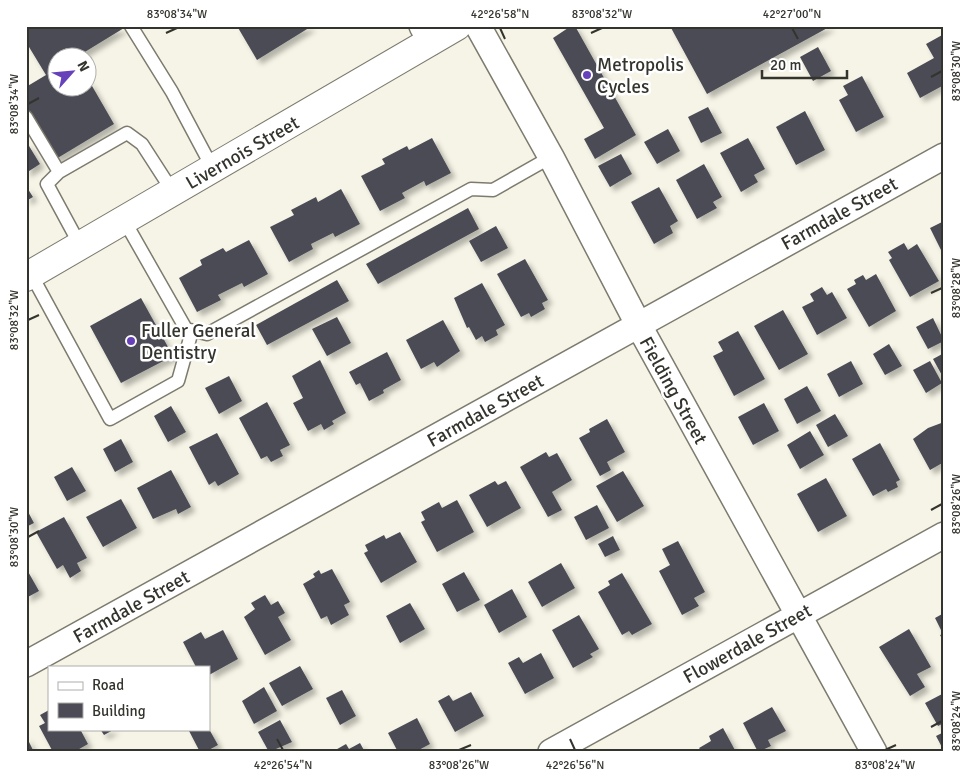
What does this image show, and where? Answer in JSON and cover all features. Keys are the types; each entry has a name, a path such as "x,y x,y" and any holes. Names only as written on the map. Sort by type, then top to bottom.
{"street":[{"name":"Livernois Street","path":"29,276 213,169 426,34 457,26"},
{"name":"Fielding Street","path":"478,26 551,158 638,324 874,752"},
{"name":"Farmdale Street","path":"26,664 944,156"},
{"name":"Flowerdale Street","path":"551,752 944,535"}],"lane":[{"path":"132,26 172,92 213,169"},
{"path":"26,117 59,172"},
{"path":"80,245 47,184 59,172 128,133 142,144 173,192"},
{"path":"124,220 186,329 207,334 472,189 493,190 551,158"},
{"path":"29,276 110,419 178,381 192,331"}],"building":[{"path":"26,26 124,28 91,48 48,48 48,98 98,98 98,96 114,124 56,159 26,111 26,87 46,75 26,42"},
{"path":"237,26 312,26 257,60"},
{"path":"571,26 575,26 636,135 595,159 584,139 604,128 553,38"},
{"path":"670,26 831,26 707,94"},
{"path":"944,34 944,85 920,98 907,73 934,58 926,44"},
{"path":"818,47 831,71 813,81 800,57"},
{"path":"862,76 884,117 856,132 839,100 848,95 843,86"},
{"path":"708,107 722,133 701,143 688,117"},
{"path":"805,111 825,150 796,165 776,127"},
{"path":"668,129 680,151 657,164 644,142"},
{"path":"432,138 451,173 426,186 424,181 402,193 405,198 380,211 361,176 385,164 382,159 407,146 409,150"},
{"path":"748,138 765,169 754,175 758,182 741,192 720,153"},
{"path":"26,141 40,164 26,173"},
{"path":"621,154 632,174 610,187 598,166"},
{"path":"704,164 722,197 713,202 717,208 697,219 676,180"},
{"path":"26,186 33,197 26,201"},
{"path":"659,187 678,221 670,226 673,233 654,244 631,202"},
{"path":"341,189 360,224 335,237 333,233 311,244 313,249 289,262 270,227 294,215 291,210 316,197 318,202"},
{"path":"468,208 479,229 378,284 366,264"},
{"path":"944,221 944,256 930,228"},
{"path":"496,226 508,248 481,262 469,241"},
{"path":"249,240 268,274 244,287 242,283 218,295 221,300 197,312 179,278 202,265 200,260 223,248 226,252"},
{"path":"904,243 908,250 917,244 939,281 910,297 889,260 892,258 888,252"},
{"path":"525,259 548,300 542,303 545,309 531,317 529,313 521,317 497,274"},
{"path":"876,274 896,311 869,327 847,289 856,284 854,280 863,275 866,280"},
{"path":"337,280 349,301 267,345 256,325"},
{"path":"482,283 505,325 496,330 498,335 485,342 482,336 476,340 469,327 467,328 454,298"},
{"path":"822,287 827,295 832,292 847,318 817,335 802,307 814,301 810,294"},
{"name":"Fuller General Dentistry","path":"141,298 173,356 121,383 90,326"},
{"path":"783,310 808,354 779,370 754,326"},
{"path":"337,317 351,343 327,356 312,329"},
{"path":"933,318 944,341 928,349 916,327"},
{"path":"443,320 460,351 437,367 434,362 421,369 406,340"},
{"path":"738,331 765,379 734,396 713,356 723,351 718,342"},
{"path":"889,344 902,366 885,375 873,354"},
{"path":"387,352 401,380 383,390 384,393 369,401 360,383 356,385 349,372"},
{"path":"944,353 944,379 933,359"},
{"path":"320,360 346,413 332,421 334,424 324,430 321,424 308,431 293,403 303,398 292,376"},
{"path":"851,361 863,384 839,397 827,374"},
{"path":"930,361 942,383 926,393 913,370"},
{"path":"229,376 242,401 219,414 205,388"},
{"path":"807,386 821,411 797,424 784,399"},
{"path":"267,402 290,445 280,450 283,456 271,462 267,456 261,459 239,418"},
{"path":"764,403 779,431 753,445 738,417"},
{"path":"171,406 186,432 168,442 154,416"},
{"path":"835,414 848,436 828,447 816,425"},
{"path":"607,419 625,452 607,462 611,470 600,476 579,438 590,432 589,429"},
{"path":"944,422 944,462 930,470 913,439 928,428"},
{"path":"810,431 824,455 800,469 787,445"},
{"path":"217,433 239,474 218,486 215,481 209,485 189,447"},
{"path":"121,439 133,462 115,472 103,449"},
{"path":"880,443 900,480 896,482 898,487 888,492 886,489 873,496 852,459"},
{"path":"546,452 549,457 557,453 572,480 552,492 562,510 548,517 520,467"},
{"path":"72,467 86,491 67,501 54,477"},
{"path":"171,470 191,507 178,514 176,509 153,519 137,488"},
{"path":"623,471 644,506 617,522 596,486"},
{"path":"826,478 847,516 818,532 797,494"},
{"path":"495,481 498,485 506,481 521,508 487,527 469,495"},
{"path":"121,499 137,528 103,547 86,517"},
{"path":"457,500 474,532 437,552 421,522 425,520 421,512 439,502 442,508"},
{"path":"597,505 609,528 586,540 574,517"},
{"path":"26,508 34,523 26,527"},
{"path":"64,517 87,558 77,563 81,571 70,578 63,565 57,569 36,532"},
{"path":"400,532 417,562 381,583 364,553 368,551 365,545 384,535 386,539"},
{"path":"613,536 620,550 605,557 598,544"},
{"path":"678,541 705,592 694,598 699,606 682,615 659,571 670,565 662,549"},
{"path":"561,563 575,588 542,607 528,582"},
{"path":"26,568 39,591 26,598"},
{"path":"332,569 350,602 344,605 349,615 331,625 327,616 321,619 303,584 315,577 313,574 319,570 321,574"},
{"path":"464,572 480,600 457,612 442,584"},
{"path":"622,573 652,624 632,635 629,631 622,635 598,592 610,585 608,581"},
{"path":"512,589 527,617 499,633 484,605"},
{"path":"265,595 271,605 278,601 285,613 278,617 291,640 265,655 244,617 255,609 251,603"},
{"path":"410,603 425,629 400,643 386,616"},
{"path":"944,613 944,642 940,635 943,634 935,618"},
{"path":"579,615 599,649 590,654 593,657 573,668 552,630"},
{"path":"909,629 931,667 917,674 925,687 910,696 879,647"},
{"path":"223,630 238,659 210,674 210,666 195,666 183,642 201,632 205,639"},
{"path":"541,653 554,678 525,694 508,663 519,657 523,663"},
{"path":"300,666 313,689 282,706 269,683"},
{"path":"264,687 277,711 254,724 242,701"},
{"path":"342,690 356,716 340,725 326,698"},
{"path":"471,692 484,716 455,732 438,701 449,695 453,701"},
{"path":"944,693 944,723 938,726 925,703"},
{"path":"772,707 786,731 768,740 771,746 758,752 743,723"},
{"path":"48,711 48,730 81,730 88,744 74,752 53,752 39,726 45,723 40,715"},
{"path":"417,718 430,744 415,752 398,752 388,733"},
{"path":"280,720 292,742 269,752 258,732"},
{"path":"723,728 736,752 702,752 699,748 711,741 709,736"},
{"path":"101,730 113,730 104,735"},
{"path":"189,730 210,730 218,745 205,752 200,752"},
{"path":"944,732 944,751 936,736"},
{"path":"26,736 34,752 26,752"},
{"path":"360,743 365,752 332,752 346,744 349,749"}],"place":[{"name":"Metropolis Cycles","path":"587,75"},
{"name":"Fuller General Dentistry","path":"131,341"}]}
